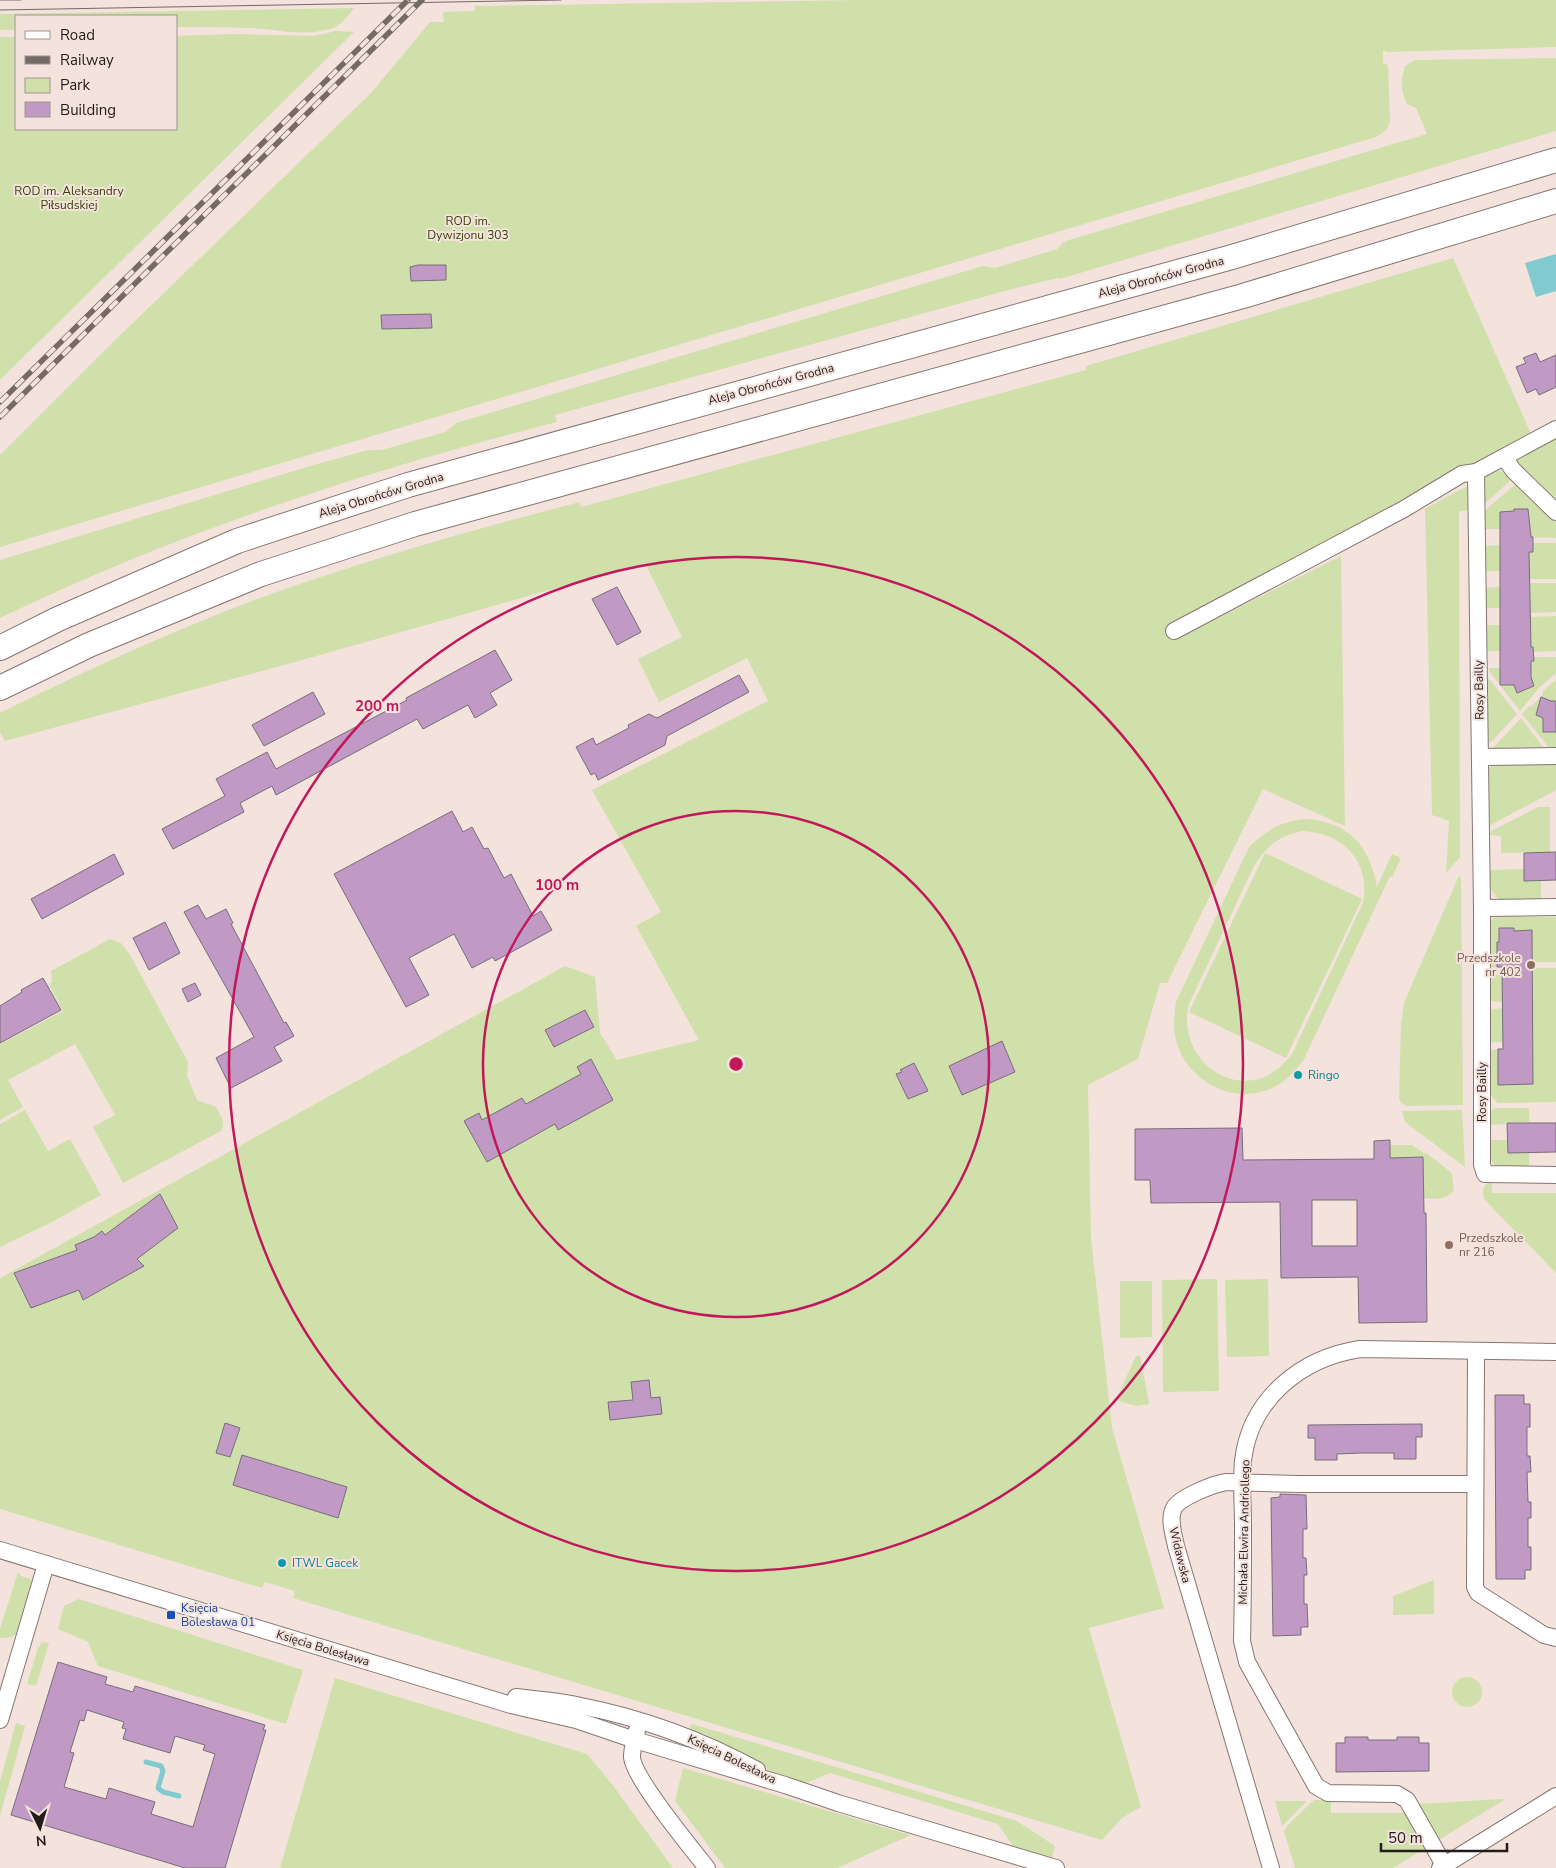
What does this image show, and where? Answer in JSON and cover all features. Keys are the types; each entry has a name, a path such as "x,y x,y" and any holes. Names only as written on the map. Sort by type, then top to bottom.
{"highway":[{"name":"Aleja Obrońców Grodna","path":"0,648 58,619 237,542 408,485 1227,259 1556,160"},
{"path":"0,688 89,645 261,574 415,524 1234,298 1556,201"}],"street":[{"path":"1174,631 1404,509 1462,474 1476,472 1556,429"},
{"path":"1504,457 1513,470 1556,512"},
{"name":"Rosy Bailly","path":"1476,472 1482,908 1482,1165 1485,1174 1556,1175"},
{"path":"1480,758 1556,756"},
{"path":"1482,908 1556,908"},
{"name":"Michała Elwira Andriollego","path":"1442,1867 1407,1800 1402,1796 1397,1794 1328,1793 1316,1786 1247,1662 1242,1641 1243,1461 1251,1430 1262,1406 1288,1378 1320,1359 1360,1349 1556,1352"},
{"path":"1476,1352 1474,1586 1478,1593 1544,1634 1556,1638"},
{"name":"Widawska","path":"1271,1868 1172,1526 1174,1508 1181,1501 1215,1484 1243,1482 1474,1484"},
{"name":"Księcia Bolesława","path":"0,1550 510,1705 576,1720 838,1803 1056,1868"},
{"path":"0,1720 46,1564"},
{"name":"Księcia Bolesława","path":"474,1694 496,1694 580,1706 639,1721 710,1746 785,1785"},
{"path":"639,1721 632,1758 636,1772 707,1868"},
{"path":"1442,1867 1556,1796"}],"green space":[{"name":"ROD im. Dywizjonu 303","path":"861,0 1556,0 1556,47 1387,52 1383,50 1383,63 1388,65 1390,119 1386,130 1376,137 0,547 0,455 110,345 371,93 430,22 444,22 443,12 475,11 475,6"},
{"path":"354,8 337,26 315,32 178,27 178,15 15,15 15,30 0,30 0,14"},
{"name":"ROD im. Aleksandry Piłsudskiej","path":"336,31 354,32 0,380 0,37 15,37 15,130 178,130 178,36 232,34 314,36"},
{"path":"1556,58 1556,131 1060,279 1012,289 555,415 557,422 414,461 274,506 204,531 67,587 0,618 0,560 317,464 368,450 382,450 445,432 456,423 983,266 995,268 1057,249 1069,240 1427,134 1416,108 1407,104 1402,90 1402,76 1405,66 1415,60"},
{"path":"1453,258 1532,436 1184,635 1341,556 1345,826 1263,789 1167,983 1160,983 1138,1059 1088,1085 1091,1238 1112,1428 1164,1608 1089,1628 1141,1807 1122,1818 1102,1840 293,1598 295,1591 265,1582 262,1588 0,1509 0,1278 565,966 595,977 600,1033 617,1060 699,1040 636,926 661,912 592,790 768,701 747,658 659,702 638,659 682,637 645,563 295,662 5,741 0,732 0,713 96,667 194,624 299,584 379,558 580,502 581,507 1086,370 1086,366"},
{"path":"1556,439 1556,505 1515,463 1516,460"},
{"path":"1499,470 1503,471 1511,480 1482,506 1482,478"},
{"path":"1516,484 1556,520 1556,538 1531,537 1528,509 1500,512 1500,529 1485,529 1482,527 1482,513"},
{"path":"1467,486 1470,487 1471,510 1459,511 1460,857 1446,873 1449,821 1432,815 1425,509"},
{"path":"1533,543 1556,543 1556,579 1530,579 1529,552 1533,552"},
{"path":"1500,545 1500,571 1486,571 1483,569 1485,546"},
{"path":"1530,583 1556,583 1556,612 1530,613"},
{"path":"1500,587 1500,608 1485,608 1484,588"},
{"path":"1556,616 1556,651 1533,652 1533,647 1531,647 1530,617"},
{"path":"1485,625 1500,625 1500,651 1486,651"},
{"path":"1534,657 1556,657 1556,673 1539,688 1520,711 1489,671 1489,668 1500,668 1514,685 1517,692 1534,686 1531,677 1531,661 1534,661"},
{"path":"1485,674 1517,714 1491,742 1488,742 1486,739"},
{"path":"1556,680 1556,701 1541,697 1536,715 1543,718 1543,732 1556,732 1556,750 1551,750 1522,714"},
{"path":"1521,718 1546,751 1492,749"},
{"path":"1556,764 1556,790 1487,827 1486,773 1492,765"},
{"path":"1538,807 1550,807 1550,852 1501,853 1501,836 1490,835 1491,831"},
{"path":"1297,820 1321,821 1346,831 1363,848 1374,872 1377,887 1392,854 1401,858 1392,877 1390,876 1301,1064 1285,1080 1270,1089 1240,1094 1226,1091 1212,1086 1200,1077 1189,1067 1181,1054 1174,1031 1176,1002 1249,847 1275,827","holes":["1302,831 1330,837 1341,844 1351,852 1358,862 1363,874 1363,903 1292,1054 1277,1069 1259,1079 1243,1081 1228,1078 1214,1071 1194,1049 1189,1035 1187,1020 1189,1004 1254,866 1263,853 1268,847 1286,836"]},
{"path":"1265,853 1362,899 1286,1058 1189,1012"},
{"path":"1524,869 1524,881 1541,880 1541,899 1537,902 1500,900 1493,893 1487,879 1487,870"},
{"path":"1461,876 1463,1105 1407,1106 1401,1103 1399,1098 1401,1025 1404,1003 1458,878"},
{"path":"1495,917 1556,917 1556,962 1532,962 1514,933 1513,928 1500,928 1499,942 1497,942 1497,967 1487,967 1490,922"},
{"path":"110,939 121,943 130,955 188,1062 187,1076 197,1100 216,1107 223,1125 221,1131 123,1183 93,1127 115,1115 75,1044 8,1080 23,1107 0,1120 0,1044 63,1011 49,984 52,982 51,971"},
{"path":"1532,968 1556,968 1556,1102 1498,1103 1490,1093 1489,1051 1498,1049 1499,1085 1533,1084"},
{"path":"1502,974 1503,1002 1489,1001 1488,976"},
{"path":"1503,1008 1503,1042 1488,1042 1488,1010"},
{"path":"1529,1108 1529,1122 1505,1122 1505,1124 1491,1125 1489,1124 1489,1114 1493,1109"},
{"path":"25,1110 48,1151 70,1139 101,1195 52,1222 0,1247 0,1124"},
{"path":"1462,1110 1465,1167 1405,1122 1402,1111"},
{"path":"1490,1140 1508,1140 1508,1153 1529,1152 1529,1167 1497,1167 1490,1158"},
{"path":"1390,1145 1412,1145 1426,1153 1452,1173 1454,1191 1451,1194 1436,1199 1423,1198 1423,1158 1390,1158"},
{"path":"1492,1181 1492,1193 1556,1193 1556,1273 1485,1200 1484,1189"},
{"path":"1217,1279 1219,1391 1163,1392 1162,1280"},
{"path":"1268,1279 1269,1356 1227,1357 1225,1280"},
{"path":"1120,1281 1152,1281 1152,1337 1120,1338"},
{"path":"1140,1355 1149,1404 1136,1406 1116,1400 1136,1356"},
{"path":"18,1572 21,1576 31,1579 31,1586 18,1634 7,1638 0,1638 0,1629"},
{"path":"1434,1580 1434,1614 1393,1615 1393,1596"},
{"path":"79,1599 303,1670 286,1724 98,1666 88,1642 58,1629 64,1606"},
{"path":"42,1642 49,1643 36,1686 27,1684 38,1648"},
{"path":"1467,1677 1478,1681 1482,1692 1478,1703 1467,1707 1456,1703 1452,1692 1456,1681"},
{"path":"335,1678 587,1754 611,1783 673,1868 280,1868"},
{"path":"16,1723 25,1726 0,1816 0,1781"},
{"path":"692,1724 1017,1821 1055,1846 1052,1858 1013,1846 998,1824 830,1773 804,1784 774,1773 704,1734 689,1729"},
{"path":"683,1768 911,1835 837,1868 725,1868 675,1801"},
{"path":"1314,1800 1331,1800 1331,1813 1409,1813 1429,1846 1393,1868 1295,1868 1284,1831"},
{"path":"1504,1800 1437,1841 1418,1804"},
{"path":"1275,1801 1307,1801 1282,1826"}],"water":[{"path":"1556,254 1556,291 1536,297 1525,263"}],"building":[{"path":"418,265 446,265 446,280 411,281 410,267"},
{"path":"431,314 432,328 382,329 381,315"},
{"path":"1536,353 1540,362 1556,355 1556,387 1539,395 1536,389 1527,393 1516,367 1526,363 1523,358"},
{"path":"1514,509 1528,509 1531,537 1533,537 1533,552 1529,552 1531,647 1533,647 1534,661 1531,661 1531,677 1534,686 1517,693 1514,685 1500,685 1500,512 1514,511"},
{"path":"617,587 641,632 617,645 592,599"},
{"path":"495,650 512,680 490,693 497,705 475,718 468,705 423,729 417,719 276,795 272,786 240,803 244,812 173,849 162,829 225,796 216,779 267,752 276,769 407,700 406,698"},
{"path":"739,675 749,692 667,736 665,745 598,780 595,773 591,775 576,747 593,738 596,745 629,728 628,725 649,714 657,718"},
{"path":"313,692 325,714 264,746 252,725"},
{"path":"1541,697 1556,701 1556,732 1543,732 1543,718 1536,715"},
{"path":"452,811 463,832 472,827 484,849 488,848 504,878 511,874 533,916 541,911 552,930 495,961 493,957 472,968 454,934 409,958 429,995 406,1007 334,874"},
{"path":"1556,852 1556,880 1524,881 1524,853"},
{"path":"114,854 124,874 42,919 31,899"},
{"path":"198,905 206,919 226,909 233,923 231,924 284,1023 286,1022 294,1036 274,1047 282,1061 231,1088 216,1058 254,1037 184,912"},
{"path":"165,922 180,953 149,970 133,938"},
{"path":"1499,928 1514,928 1514,931 1532,930 1533,1084 1498,1085 1498,1049 1503,1049 1502,967 1497,967"},
{"path":"43,978 61,1010 0,1043 0,1006 22,992 21,990"},
{"path":"195,983 201,995 188,1002 182,989"},
{"path":"585,1010 594,1027 554,1047 545,1030"},
{"path":"1002,1041 1015,1072 962,1095 949,1066"},
{"path":"591,1059 613,1100 558,1130 555,1124 487,1162 464,1121 479,1113 482,1120 522,1098 526,1104 581,1074 577,1067"},
{"path":"914,1063 928,1091 908,1099 896,1074"},
{"path":"1507,1123 1556,1123 1556,1152 1508,1153"},
{"path":"1242,1128 1243,1160 1374,1159 1374,1141 1390,1140 1390,1158 1423,1157 1424,1213 1426,1213 1427,1322 1359,1323 1358,1277 1281,1278 1280,1202 1151,1203 1150,1180 1135,1180 1135,1129","holes":["1312,1200 1357,1200 1357,1246 1312,1246"]},
{"path":"160,1194 178,1228 137,1259 144,1266 83,1300 79,1290 31,1308 14,1273 77,1250 75,1245 94,1237 102,1231 105,1235"},
{"path":"649,1380 651,1398 660,1397 662,1414 610,1420 608,1402 633,1400 631,1382"},
{"path":"1495,1395 1524,1395 1524,1404 1530,1404 1530,1427 1527,1427 1527,1456 1530,1456 1531,1472 1527,1472 1528,1502 1531,1502 1531,1518 1528,1518 1528,1547 1531,1547 1531,1570 1525,1570 1525,1579 1496,1579"},
{"path":"225,1423 240,1428 230,1457 216,1453"},
{"path":"1422,1424 1422,1437 1416,1437 1416,1459 1394,1459 1394,1453 1361,1453 1337,1454 1337,1460 1315,1460 1315,1438 1308,1438 1308,1425"},
{"path":"242,1455 347,1487 338,1518 233,1485"},
{"path":"1280,1494 1306,1495 1307,1529 1303,1529 1303,1558 1306,1558 1307,1575 1304,1575 1304,1604 1307,1604 1308,1627 1301,1627 1301,1635 1273,1636 1271,1498 1280,1497"},
{"path":"58,1662 107,1677 105,1684 133,1692 135,1686 265,1725 263,1730 266,1730 225,1868 185,1868 11,1815","holes":["87,1710 124,1722 122,1728 126,1729 123,1739 170,1753 175,1736 205,1745 203,1750 215,1754 193,1827 151,1814 155,1802 109,1788 106,1799 64,1787 74,1753 70,1752 80,1720 84,1721"]},
{"path":"1345,1737 1368,1737 1368,1740 1397,1740 1397,1737 1419,1737 1419,1743 1429,1743 1429,1771 1336,1772 1336,1743 1345,1743"}],"waterway":[{"path":"146,1762 161,1766 163,1771 158,1788 163,1792 179,1796"}],"tram line":[{"path":"0,0 21,0"},
{"path":"0,10 561,0"}],"railway":[{"path":"0,402 408,0"},
{"path":"0,417 422,0"}],"place":[{"name":"Przedszkole nr 402","path":"1531,965"},
{"name":"Ringo","path":"1298,1075"},
{"name":"Przedszkole nr 216","path":"1449,1245"},
{"name":"ITWL Gacek","path":"282,1563"},
{"name":"Księcia Bolesława 01","path":"171,1615"}]}
